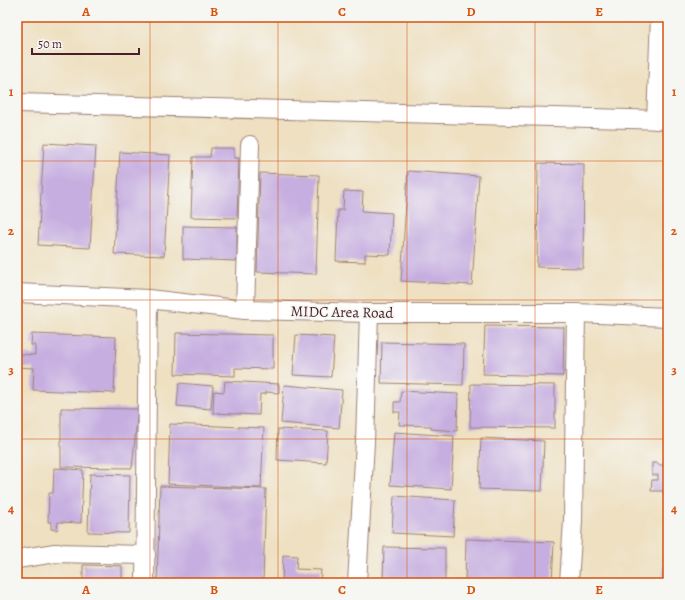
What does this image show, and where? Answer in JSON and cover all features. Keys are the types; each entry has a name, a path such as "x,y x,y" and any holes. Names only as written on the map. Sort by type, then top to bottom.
{"street":[{"path":"17,103 662,120 660,17"},
{"path":"245,310 250,145"},
{"name":"MIDC Area Road","path":"17,293 148,298 245,310 369,314 576,313 668,317"},
{"path":"145,583 148,298"},
{"path":"569,583 573,521 576,313"},
{"path":"357,583 365,442 369,314"},
{"path":"17,559 55,553 146,556"}],"building":[{"path":"44,143 96,146 90,248 38,245"},
{"path":"211,148 234,148 234,158 239,158 237,218 191,217 193,157 210,157"},
{"path":"120,152 170,155 164,256 114,254"},
{"path":"538,163 584,164 583,268 537,267"},
{"path":"408,171 479,176 472,285 401,281"},
{"path":"260,173 319,175 316,274 257,272"},
{"path":"344,191 363,192 362,211 392,213 390,255 365,254 365,262 336,261 338,210 343,210"},
{"path":"183,226 237,227 237,261 183,259"},
{"path":"485,326 564,327 563,376 483,374"},
{"path":"176,333 273,335 273,369 235,368 235,376 175,374"},
{"path":"32,334 116,337 114,393 33,390 34,368 17,367 17,354 35,355 35,345 31,345"},
{"path":"296,335 334,337 331,377 293,375"},
{"path":"382,342 464,344 463,385 381,383"},
{"path":"225,381 279,384 279,393 266,392 266,394 260,394 259,415 213,413 214,391 224,392"},
{"path":"179,383 213,386 211,409 177,406"},
{"path":"471,384 555,385 555,428 470,427"},
{"path":"284,385 342,390 339,428 281,423"},
{"path":"401,391 458,394 457,431 431,429 431,426 399,425 400,412 394,412 394,402 400,402"},
{"path":"61,408 138,409 132,468 61,467"},
{"path":"170,424 264,428 261,488 168,484"},
{"path":"278,429 328,431 326,463 277,460"},
{"path":"394,432 454,436 451,489 390,485"},
{"path":"481,438 544,441 542,491 479,489"},
{"path":"652,463 664,465 664,463 668,463 668,493 663,493 663,491 651,491 652,480 658,480 658,475 652,475"},
{"path":"54,468 83,470 81,523 58,522 57,530 51,529 51,522 48,522 49,493 53,493"},
{"path":"90,474 130,475 129,533 88,532"},
{"path":"160,486 266,489 263,583 157,583"},
{"path":"394,496 455,500 453,536 392,533"},
{"path":"665,518 668,518 668,583 663,583"},
{"path":"466,539 554,542 552,583 465,583"},
{"path":"384,547 445,548 445,583 383,582"},
{"path":"283,555 297,556 296,569 321,570 320,583 282,583"},
{"path":"83,565 122,566 122,583 83,583"}]}
